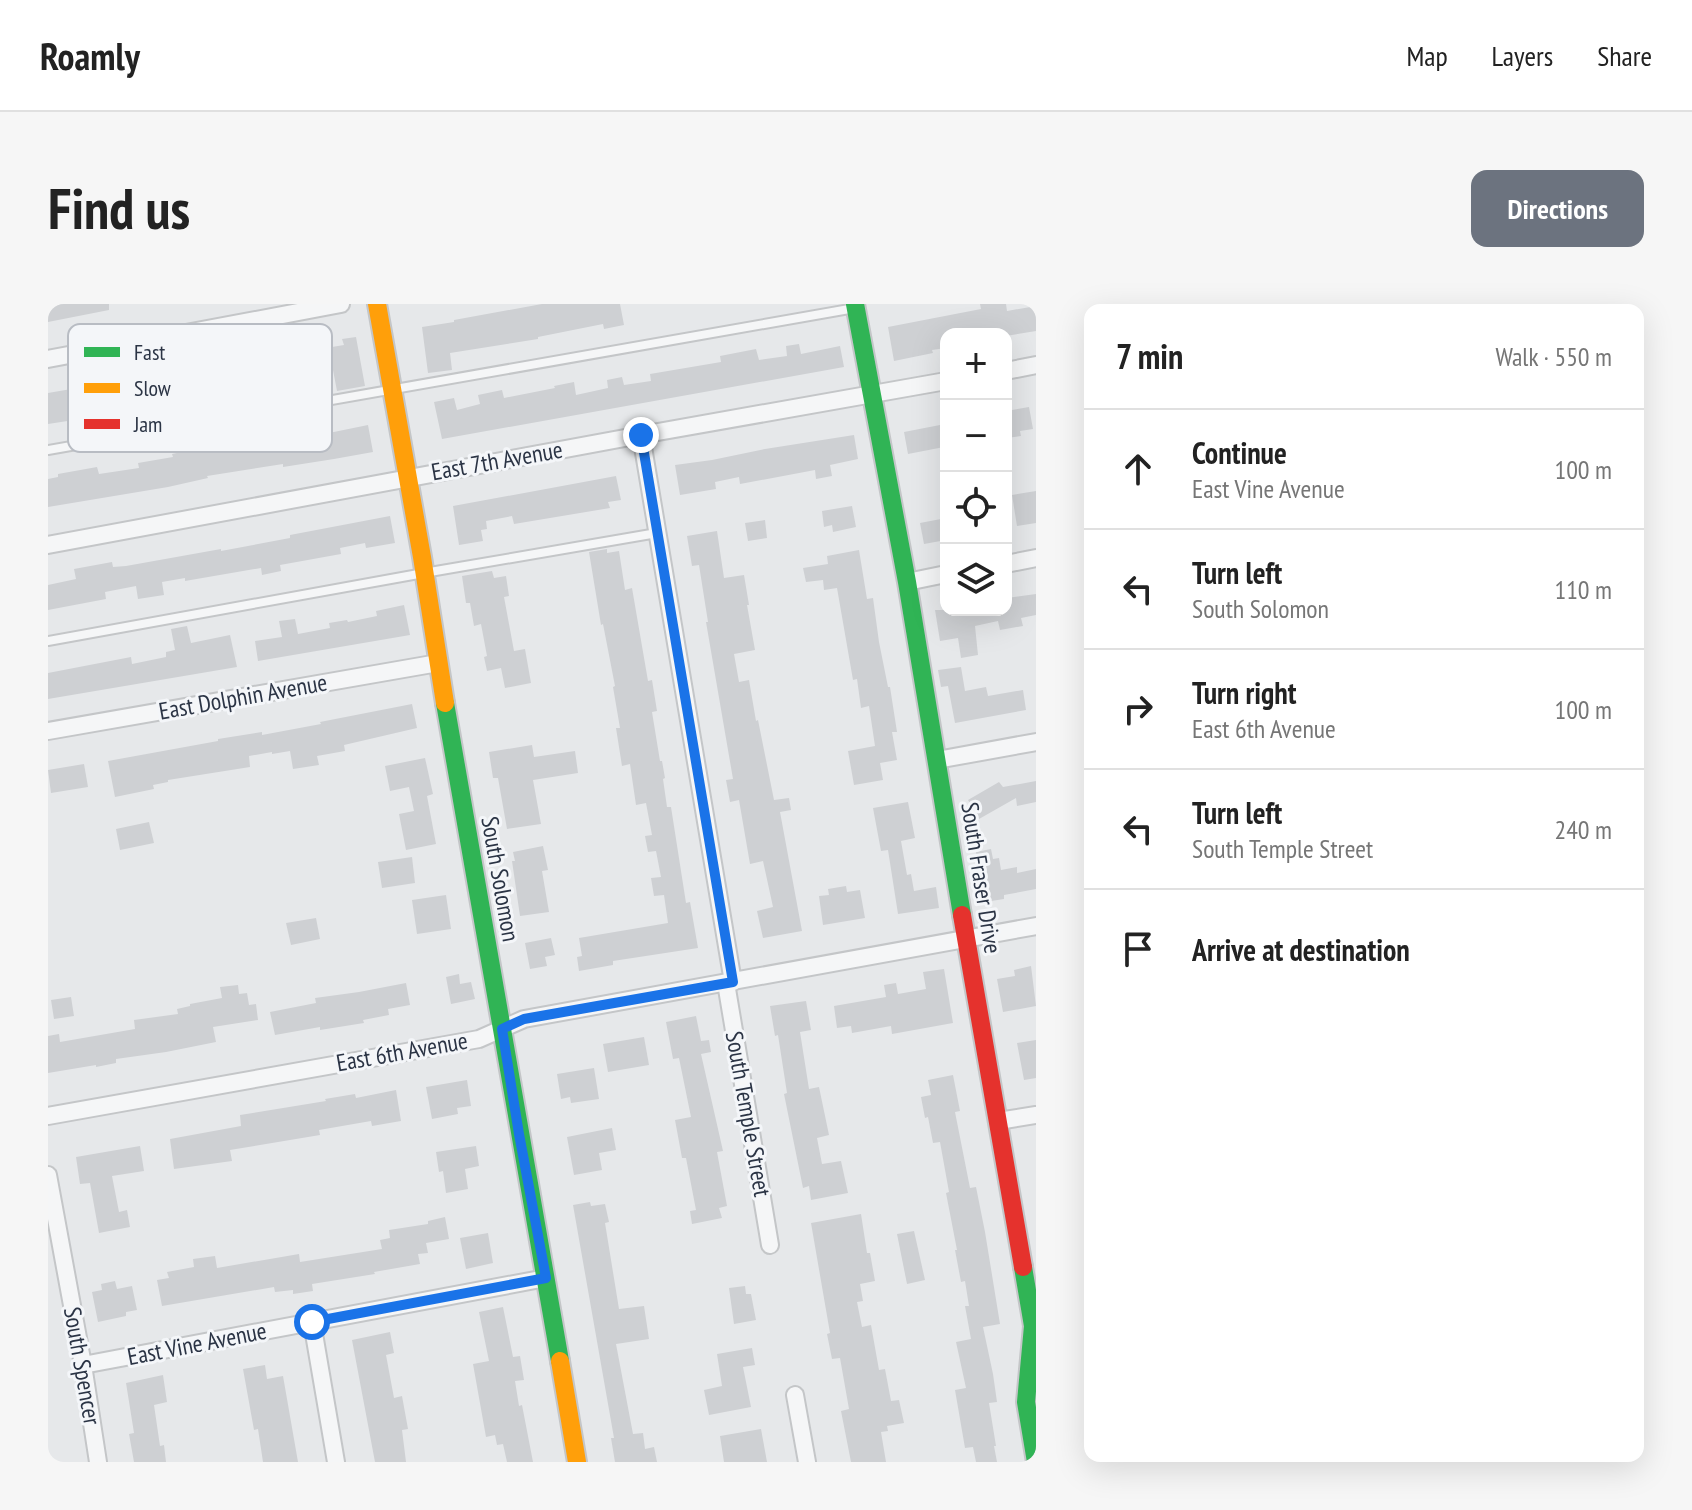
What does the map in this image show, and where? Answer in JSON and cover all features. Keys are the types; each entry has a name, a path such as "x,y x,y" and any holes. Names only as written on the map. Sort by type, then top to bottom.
{"street":[{"path":"234,324 341,304"},
{"name":"South Solomon","path":"377,304 577,1462"},
{"name":"South Fraser Drive","path":"856,306 907,582 998,1121 1033,1301 1026,1402 1036,1462"},
{"path":"48,359 68,355"},
{"path":"1012,370 1036,365"},
{"name":"East 7th Avenue","path":"48,545 940,382"},
{"name":"South Temple Street","path":"641,435 770,1245"},
{"path":"1012,563 1036,558"},
{"path":"907,582 940,575"},
{"name":"East Dolphin Avenue","path":"48,731 438,663"},
{"path":"937,760 1036,742"},
{"name":"East 6th Avenue","path":"48,1116 479,1039 524,1019 1036,926"},
{"path":"998,1121 1036,1115"},
{"name":"South Spencer","path":"48,1175 98,1462"},
{"name":"East Vine Avenue","path":"83,1365 546,1278"},
{"path":"312,1322 336,1462"},
{"path":"795,1395 807,1462"}],"lane":[{"path":"332,400 856,306"},
{"path":"48,450 68,446"},
{"path":"48,641 657,533"}],"building":[{"path":"48,304 109,304 109,310 48,322"},
{"path":"542,304 620,304 624,325 604,329 603,324 538,339 450,353 452,370 428,373 422,327"},
{"path":"980,304 1006,304 1007,311 1036,306 1036,331 1012,335 1012,328 940,328 940,349 894,361 888,327 981,309"},
{"path":"356,337 365,386 337,391 332,370 332,347 344,345 342,339"},
{"path":"799,344 801,354 840,346 844,367 442,439 434,402 454,398 457,410 480,404 478,395 502,390 504,398 574,382 576,395 608,388 607,380 622,377 624,385 651,381 650,374 721,362 720,356 756,349 759,360 787,356 786,346"},
{"path":"68,390 68,421 48,424 48,393"},
{"path":"1029,407 1033,429 1020,431 1021,436 1012,437 1012,410"},
{"path":"368,425 373,452 207,476 168,487 48,507 48,479 58,477 58,474 97,467 99,474 139,468 138,463 173,457 172,454 332,452 332,432"},
{"path":"940,425 940,448 908,454 904,432"},
{"path":"854,435 858,459 830,465 832,476 816,479 815,470 740,484 739,477 715,482 716,489 680,495 675,465"},
{"path":"616,476 621,500 608,502 610,508 514,524 512,516 486,521 487,529 481,530 483,541 459,545 453,506"},
{"path":"1036,491 1036,523 1017,526 1012,495"},
{"path":"852,506 856,527 833,532 832,525 824,527 822,511"},
{"path":"390,516 395,543 366,548 365,543 340,548 341,554 280,565 281,571 262,575 261,568 162,582 164,595 138,599 136,586 105,592 106,599 48,610 48,585 76,579 74,569 112,562 113,567 126,566 221,551"},
{"path":"940,519 940,541 924,544 920,523"},
{"path":"765,520 767,538 748,541 745,523"},
{"path":"717,531 724,578 744,575 749,605 755,650 734,654 739,682 749,680 774,800 789,798 791,810 780,812 802,931 763,938 757,911 773,907 763,861 750,864 739,800 730,802 726,780 733,779 699,565 692,566 687,536"},
{"path":"607,549 607,553 619,551 625,590 632,588 648,681 652,680 657,711 652,712 665,778 667,807 671,807 686,903 690,902 698,948 613,961 613,965 579,971 577,957 582,956 579,938 668,923 664,895 654,896 651,878 661,877 656,851 648,852 645,836 652,835 646,803 636,805 630,764 622,766 616,728 620,728 615,686 589,552"},
{"path":"859,550 867,599 873,598 890,687 897,732 892,732 897,760 880,763 883,780 854,785 848,751 875,746 869,706 861,708 857,679 853,680 837,588 824,590 823,580 806,582 803,568 828,564 827,556"},
{"path":"492,571 494,578 506,576 509,596 504,597 514,651 525,649 531,683 505,688 501,668 487,671 481,624 474,626 470,603 466,603 462,576"},
{"path":"1036,594 1036,615 1021,618 1023,626 1000,630 998,621 975,626 978,655 961,658 958,638 940,641 935,610 940,610 940,616 1012,616 1012,597"},
{"path":"404,605 410,635 258,661 255,641 282,637 279,621 295,619 298,634 330,628 329,623 377,616 376,611"},
{"path":"187,626 191,643 230,635 237,667 48,699 48,673 131,657 132,664 166,657 166,652 175,650 171,629"},
{"path":"961,667 965,691 986,687 988,696 1023,690 1026,710 955,723 948,686 941,687 938,670"},
{"path":"412,704 417,728 344,745 345,751 317,756 319,765 293,769 290,751 272,752 249,756 250,767 168,780 153,785 154,789 115,797 108,761 218,739 321,724"},
{"path":"532,745 534,757 575,751 578,773 533,780 541,824 507,829 498,778 493,778 489,752"},
{"path":"425,758 433,794 427,796 436,844 406,850 399,814 414,811 409,787 390,791 385,766"},
{"path":"84,764 88,787 51,793 48,770"},
{"path":"1036,781 1036,802 1017,806 1016,798 979,819 968,800 999,782 1003,787"},
{"path":"908,802 915,838 901,841 907,875 911,874 914,891 936,887 939,908 898,914 888,850 881,851 873,808"},
{"path":"149,822 154,843 120,850 116,829"},
{"path":"543,846 548,870 542,871 549,912 520,916 513,852"},
{"path":"991,849 993,859 999,858 1001,870 1017,867 1017,873 1036,869 1036,889 985,902 976,852"},
{"path":"412,857 415,883 382,888 378,862"},
{"path":"846,886 847,892 860,890 865,918 823,925 819,896 829,895 828,889"},
{"path":"446,895 451,929 417,934 412,900"},
{"path":"316,918 320,939 291,945 286,923"},
{"path":"551,938 555,955 545,957 547,966 530,969 525,943"},
{"path":"1031,966 1036,1006 1003,1012 997,979 1015,976 1014,970"},
{"path":"944,969 953,1023 892,1034 891,1026 852,1033 851,1026 837,1028 834,1006 886,997 884,985 896,983 898,994 926,989 923,972"},
{"path":"459,974 460,984 471,982 475,999 451,1004 446,977"},
{"path":"406,983 410,1005 388,1009 389,1015 363,1020 364,1023 275,1035 270,1012 316,1003 315,998"},
{"path":"238,985 239,994 247,993 249,1005 256,1004 258,1020 213,1027 216,1042 116,1059 116,1063 96,1067 48,1073 48,1036 59,1034 60,1042 135,1029 134,1020 178,1014 177,1009 190,1004 222,998 220,987"},
{"path":"71,997 74,1016 54,1019 51,1000"},
{"path":"806,1001 811,1030 800,1032 809,1089 819,1087 829,1135 817,1138 822,1164 841,1161 848,1193 811,1200 809,1186 803,1188 784,1094 787,1093 778,1035 775,1036 770,1006"},
{"path":"696,1016 701,1041 709,1040 711,1052 701,1054 723,1151 717,1152 727,1206 719,1208 722,1218 692,1224 690,1211 696,1210 675,1120 691,1117 679,1058 673,1059 666,1022"},
{"path":"644,1037 649,1065 608,1072 603,1044"},
{"path":"1036,1040 1036,1078 1024,1080 1017,1043"},
{"path":"594,1068 599,1099 571,1103 570,1097 561,1099 557,1074"},
{"path":"953,1075 960,1111 955,1112 970,1188 976,1187 1000,1324 983,1327 997,1402 989,1403 997,1462 976,1462 973,1447 965,1448 955,1390 966,1388 956,1342 971,1339 965,1306 969,1306 955,1250 940,1142 933,1143 921,1097 931,1095 928,1080"},
{"path":"467,1080 471,1106 457,1108 458,1114 432,1119 426,1087"},
{"path":"396,1090 401,1121 372,1126 371,1121 319,1130 320,1135 230,1150 232,1161 174,1169 170,1139 241,1126 240,1115 355,1094 356,1098"},
{"path":"612,1128 616,1150 599,1153 602,1170 574,1175 567,1137"},
{"path":"140,1146 144,1171 112,1176 119,1212 127,1210 130,1227 99,1233 90,1183 80,1184 76,1157"},
{"path":"476,1146 479,1166 465,1169 468,1189 446,1193 436,1152"},
{"path":"590,1202 591,1206 605,1204 609,1222 605,1223 619,1309 644,1306 649,1339 616,1344 633,1434 643,1433 645,1449 654,1447 657,1462 615,1462 611,1438 614,1438 573,1205"},
{"path":"861,1214 875,1281 860,1284 863,1301 857,1302 862,1327 871,1325 879,1370 885,1369 891,1401 899,1400 904,1423 887,1426 888,1431 881,1432 886,1462 851,1462 841,1411 849,1409 840,1358 832,1359 811,1223"},
{"path":"445,1217 449,1239 426,1243 428,1253 418,1254 420,1264 312,1284 313,1291 293,1294 293,1290 275,1292 274,1287 162,1306 157,1280 169,1278 167,1272 194,1267 193,1259 215,1256 217,1268 299,1254 300,1262 382,1249 380,1240 390,1238 389,1230 428,1224 428,1221"},
{"path":"914,1231 925,1280 907,1284 897,1234"},
{"path":"488,1233 493,1263 466,1269 460,1238"},
{"path":"115,1281 117,1289 132,1286 137,1310 126,1312 126,1316 98,1322 92,1292 102,1290 101,1284"},
{"path":"745,1286 746,1294 751,1294 756,1320 734,1324 729,1288"},
{"path":"503,1307 513,1357 520,1356 524,1380 515,1381 533,1462 507,1462 503,1444 497,1445 495,1435 486,1437 473,1364 489,1361 479,1312"},
{"path":"390,1332 394,1353 386,1355 394,1398 402,1396 408,1429 402,1430 406,1462 375,1462 352,1340"},
{"path":"752,1348 755,1365 743,1367 751,1407 709,1415 704,1390 722,1386 717,1354"},
{"path":"265,1365 267,1379 283,1376 298,1462 263,1462 243,1369"},
{"path":"163,1375 167,1402 154,1405 160,1446 164,1445 166,1462 134,1462 129,1434 134,1433 126,1383"},
{"path":"761,1429 767,1462 724,1462 720,1436"}],"traffic: fast":[{"path":"855,304 907,582 962,915"},
{"path":"445,703 560,1361"},
{"path":"1023,1267 1033,1326 1026,1402 1036,1462"}],"traffic: slow":[{"path":"377,304 445,703"},
{"path":"560,1361 577,1462"}],"traffic: jam":[{"path":"962,915 1023,1267"}],"route":[{"path":"312,1322 546,1278 502,1029 524,1019 733,982 641,435"}]}
